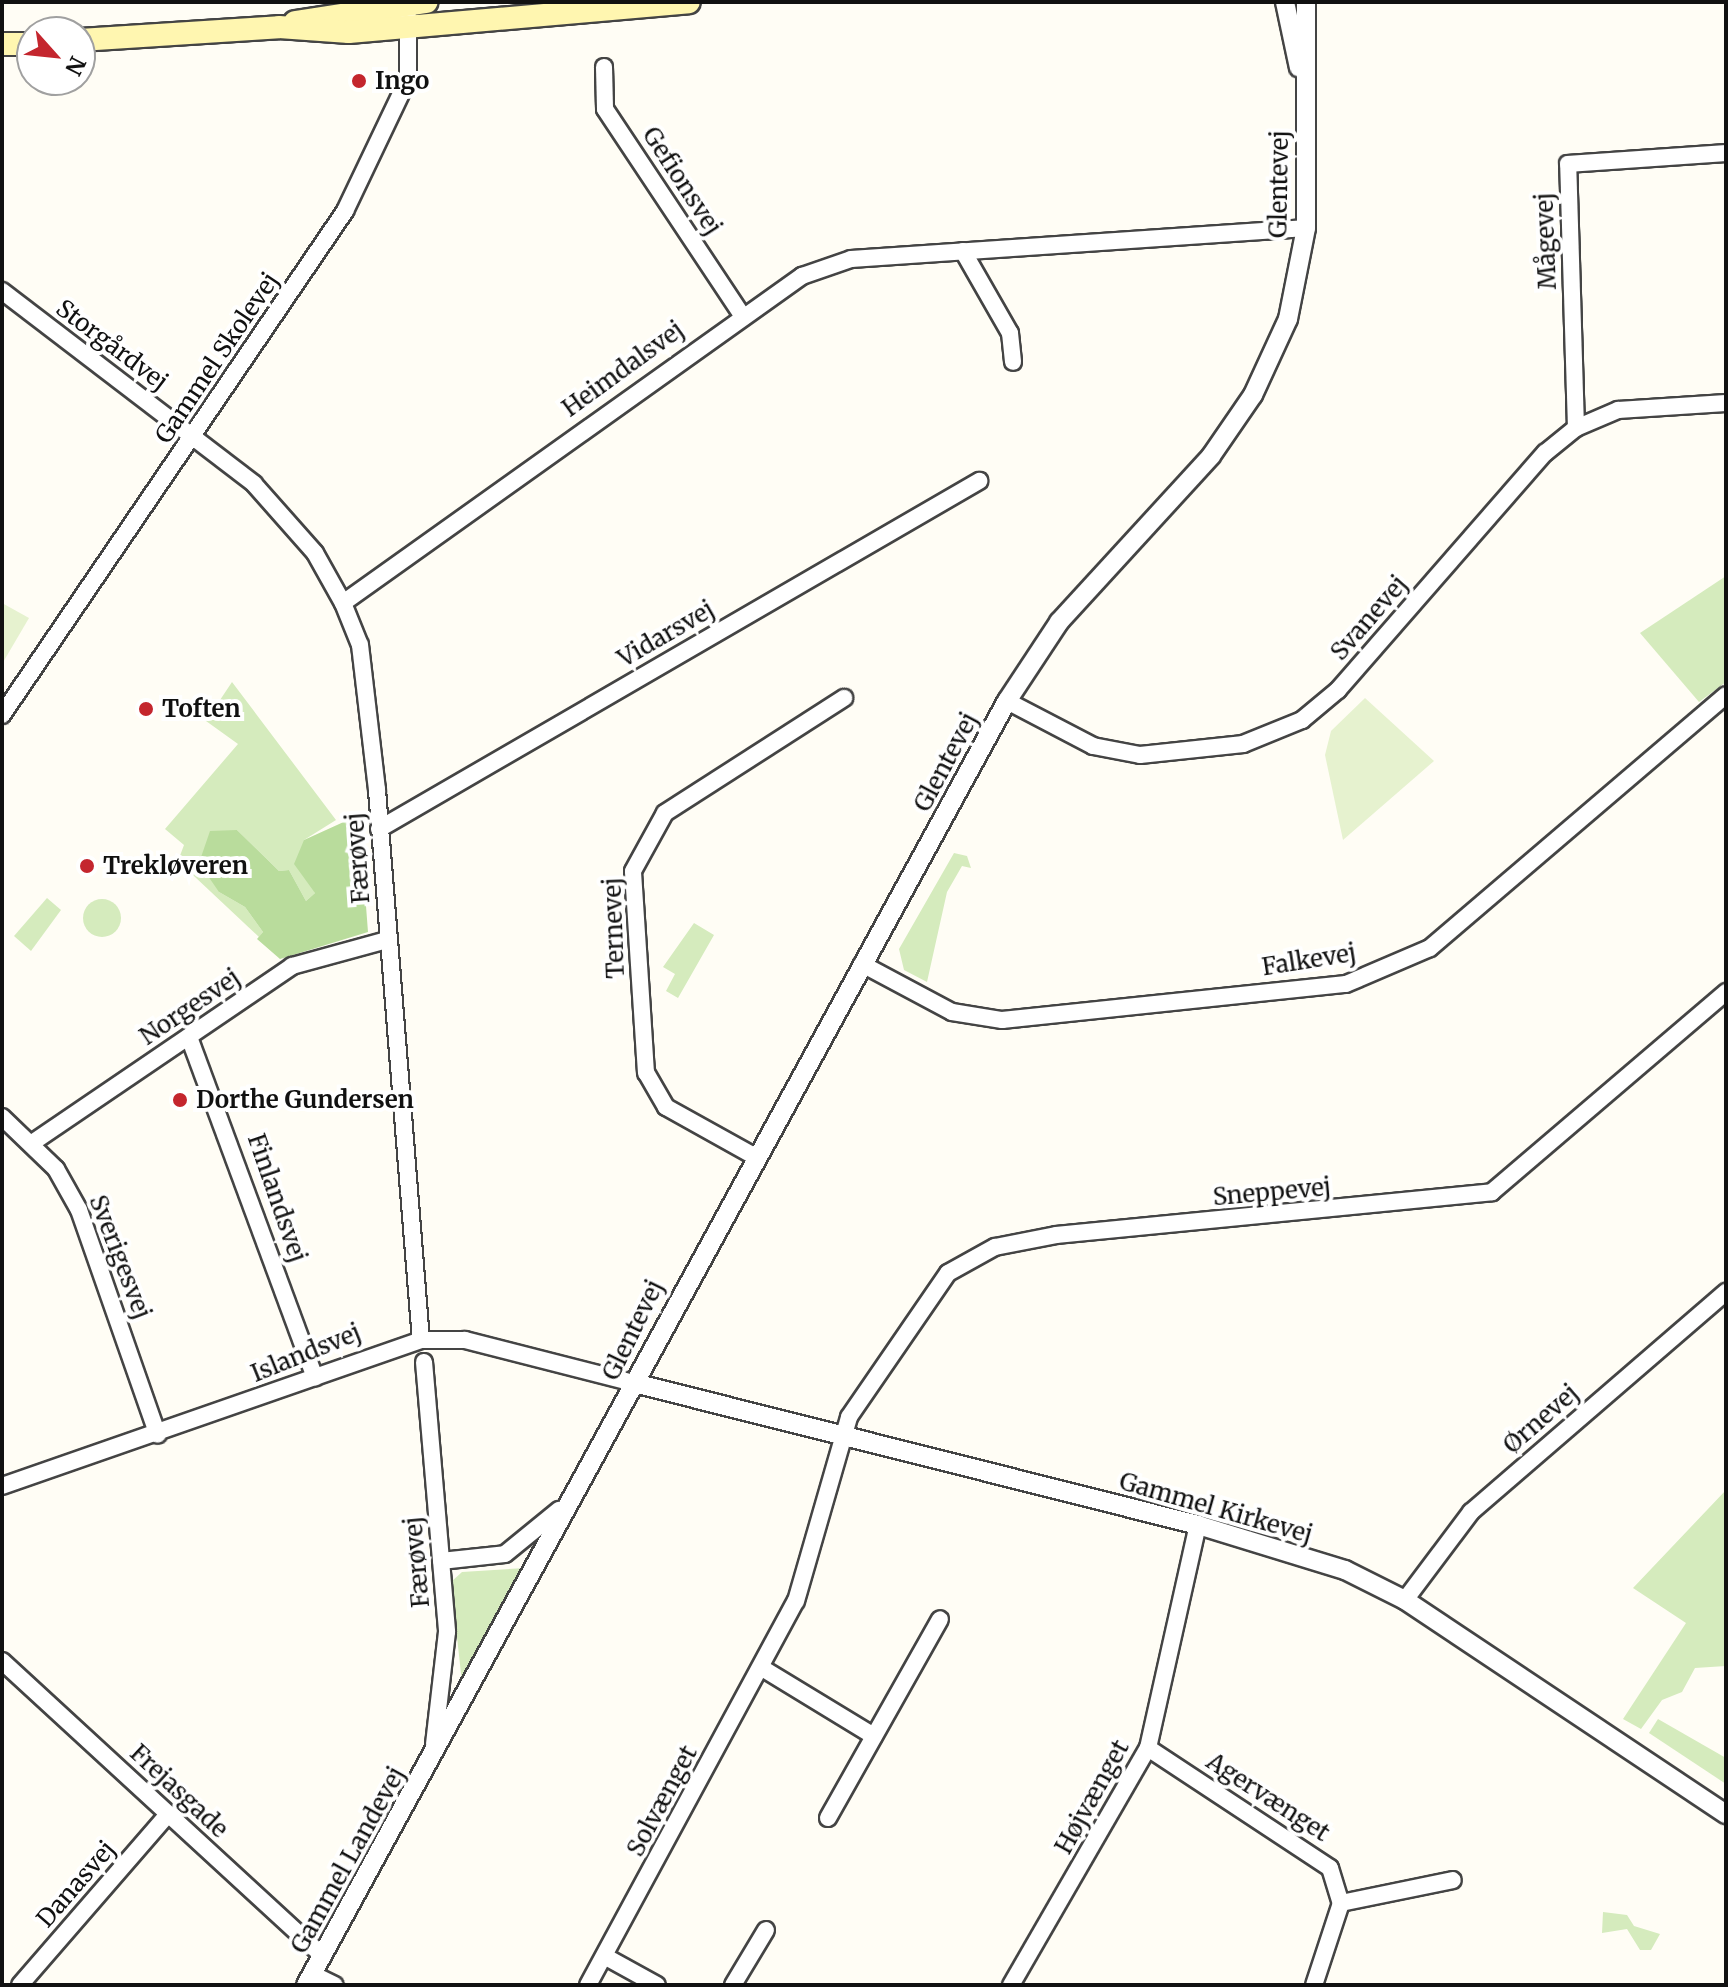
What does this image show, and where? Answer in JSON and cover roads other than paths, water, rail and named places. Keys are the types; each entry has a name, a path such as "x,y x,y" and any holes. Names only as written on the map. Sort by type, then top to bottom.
{"main road":[{"path":"96,39 279,27 409,28 560,9 689,2"},
{"path":"279,27 416,3"}],"street":[{"name":"Glentevej","path":"1285,2 1303,82"},
{"name":"Glentevej","path":"432,1758 754,1156 1007,701 1059,622 1230,433 1288,319 1306,228 1303,82 1306,2"},
{"name":"Gammel Skolevej","path":"2,715 346,208 408,79 409,28 416,3"},
{"name":"Gefionsvej","path":"604,67 605,109 741,314"},
{"name":"Mågevej","path":"1576,428 1568,164 1726,153"},
{"name":"Heimdalsvej","path":"343,603 741,314 802,276 851,259 1306,228"},
{"path":"963,251 1010,333 1013,362"},
{"name":"Storgårdvej","path":"2,291 194,436"},
{"name":"Svanevej","path":"1007,701 1093,746 1140,755 1243,744 1302,720 1338,690 1545,453 1576,428 1618,410 1726,403"},
{"name":"Færøvej","path":"194,436 274,502 343,603 360,645 379,829 421,1340"},
{"name":"Vidarsvej","path":"379,829 979,481"},
{"name":"Falkevej","path":"862,964 952,1012 1002,1020 1346,984 1430,948 1726,695"},
{"name":"Ternevej","path":"754,1156 666,1107 646,1073 633,871 665,813 844,698"},
{"name":"Norgesvej","path":"32,1143 292,966 330,950 387,940"},
{"name":"Sneppevej","path":"844,1433 915,1312 948,1273 995,1247 1056,1235 1492,1192 1726,992"},
{"name":"Finlandsvej","path":"189,1037 315,1377"},
{"name":"Sverigesvej","path":"2,1117 32,1143 79,1210 158,1435"},
{"name":"Ørnevej","path":"1405,1600 1471,1512 1726,1292"},
{"name":"Islandsvej","path":"2,1486 158,1435 421,1340 465,1340 634,1383"},
{"name":"Færøvej","path":"424,1362 447,1632 432,1758"},
{"name":"Gammel Kirkevej","path":"634,1383 844,1433 1198,1525 1345,1570 1405,1600 1726,1814"},
{"name":"Solvænget","path":"588,1985 606,1957 796,1601 844,1433"},
{"name":"Glentevej","path":"441,1561 505,1554 525,1544 586,1474"},
{"name":"Højvænget","path":"1011,1985 1148,1748 1198,1525"},
{"path":"828,1818 940,1619"},
{"name":"Frejasgade","path":"2,1661 323,1956"},
{"path":"762,1668 874,1736"},
{"name":"Agervænget","path":"1148,1748 1306,1845 1330,1868 1341,1903"},
{"name":"Gammel Landevej","path":"309,1980 432,1758"},
{"name":"Danasvej","path":"20,1985 168,1814"},
{"path":"1314,1985 1341,1903 1453,1880"},
{"path":"733,1985 766,1930"},
{"path":"606,1957 657,1985"},
{"path":"309,1980 335,1985"}],"place":[{"name":"Ingo","path":"359,81"},
{"name":"Toften","path":"146,709"},
{"name":"Trekløveren","path":"87,866"},
{"name":"Dorthe Gundersen","path":"180,1100"}]}
